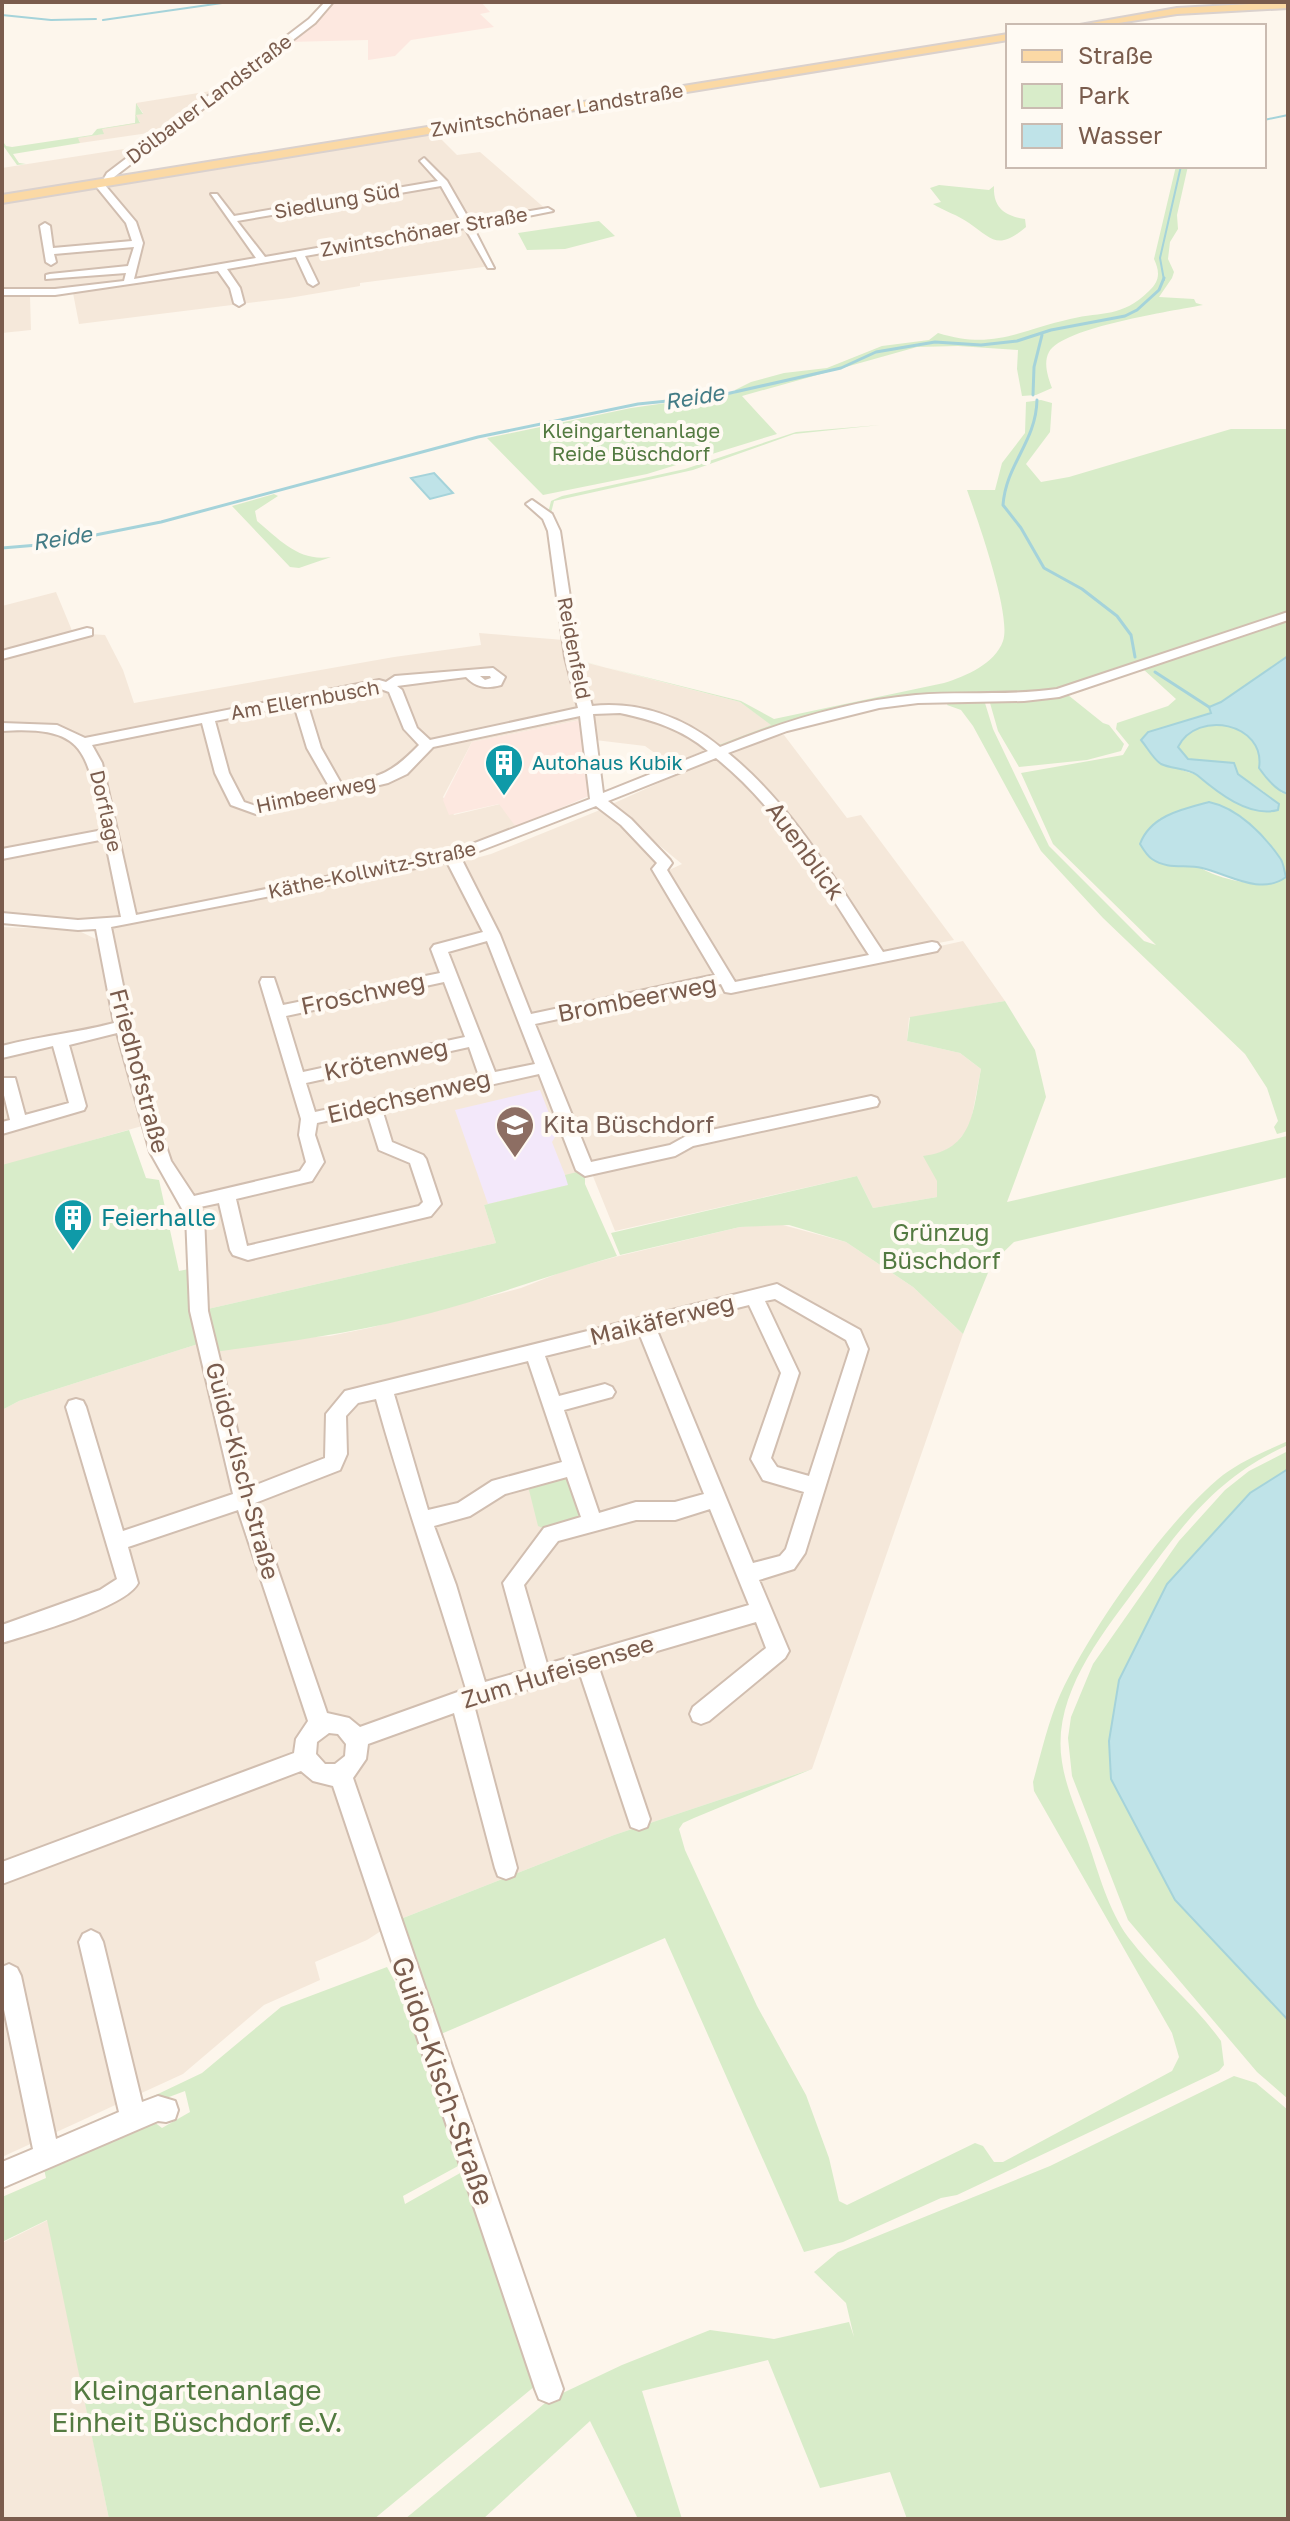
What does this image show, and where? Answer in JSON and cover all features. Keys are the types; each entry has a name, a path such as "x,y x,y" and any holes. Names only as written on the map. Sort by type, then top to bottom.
{"main road":[{"path":"1092,24 1168,12 1288,5"},
{"name":"Zwintschönaer Landstraße","path":"2,199 1006,37"}],"street":[{"name":"Dölbauer Landstraße","path":"102,182 314,18 329,2"},
{"name":"Siedlung Süd","path":"424,161 444,183 465,225 491,266"},
{"path":"102,182 131,222 138,243 128,283"},
{"name":"Siedlung Süd","path":"231,219 444,183"},
{"name":"Siedlung Süd","path":"214,196 262,260"},
{"name":"Zwintschönaer Straße","path":"2,292 39,293 128,283 548,211"},
{"path":"39,293 50,277 51,251 45,226"},
{"path":"51,251 138,243"},
{"name":"Zwintschönaer Straße","path":"299,254 313,283"},
{"path":"221,268 235,288 239,303"},
{"path":"50,277 132,269"},
{"name":"Reidenfeld","path":"532,504 548,517 554,531 572,657 586,711 597,800"},
{"name":"Käthe-Kollwitz-Straße","path":"2,918 58,924 130,921 452,856 763,734 841,713 920,699 1043,696 1288,616"},
{"path":"2,655 87,632"},
{"path":"389,686 395,680 469,673"},
{"name":"Am Ellernbusch","path":"86,742 379,684 395,690 417,738 428,744"},
{"path":"299,699 314,748 339,792"},
{"name":"Auenblick","path":"586,711 621,709 675,721 718,753 775,806 880,959"},
{"path":"428,744 586,711"},
{"name":"Himbeerweg","path":"207,717 222,773 238,805 256,810 372,784 402,771 428,744"},
{"name":"Dorflage","path":"2,727 52,729 71,733 86,742 95,763 130,921"},
{"path":"597,800 626,822 665,863 659,869 725,978"},
{"path":"2,854 111,833"},
{"path":"452,856 492,935 585,1170 675,1150 688,1141 871,1102"},
{"name":"Friedhofstraße","path":"103,924 125,1025 158,1149 173,1180 191,1203 195,1216 196,1258"},
{"name":"Froschweg","path":"489,1079 439,949 492,935"},
{"name":"Brombeerweg","path":"526,1021 725,978 731,988 932,947"},
{"name":"Froschweg","path":"277,1012 450,976"},
{"name":"Froschweg","path":"268,982 309,1119"},
{"path":"2,1052 125,1025"},
{"name":"Krötenweg","path":"297,1079 475,1040"},
{"path":"2,1059 11,1125 78,1106 60,1041"},
{"name":"Eidechsenweg","path":"191,1203 306,1176 315,1162 307,1135 309,1119 545,1067"},
{"path":"226,1195 239,1250 248,1253 425,1211 432,1204 417,1159 385,1146 373,1105"},
{"name":"Guido-Kisch-Straße","path":"196,1258 199,1311 244,1499 321,1727"},
{"name":"Maikäferweg","path":"244,1499 333,1464 337,1454 336,1414 352,1397 777,1291 853,1335 859,1349 795,1553 787,1563 747,1574"},
{"path":"754,1297 790,1373 761,1459 770,1474 815,1486"},
{"path":"645,1324 778,1651 701,1714"},
{"path":"534,1352 593,1523"},
{"path":"383,1389 421,1521 446,1585 506,1868"},
{"path":"552,1405 605,1392"},
{"path":"2,1634 107,1597 128,1583 76,1407"},
{"path":"421,1521 463,1510 499,1487 573,1467"},
{"path":"116,1542 244,1499"},
{"path":"540,1676 513,1583 551,1534 636,1511 675,1511 717,1499"},
{"name":"Zum Hufeisensee","path":"357,1738 470,1697 761,1611"},
{"path":"587,1663 639,1819"},
{"path":"330,1724 346,1727 357,1738 359,1746 354,1762 340,1773 331,1775 314,1771 305,1759 305,1744 321,1727 330,1724"},
{"path":"2,1873 305,1759"},
{"name":"Guido-Kisch-Straße","path":"340,1773 549,2389"},
{"path":"91,1942 133,2119"},
{"path":"9,1976 47,2155"},
{"path":"2,2175 158,2108 166,2110"}],"shaded area":[{"path":"335,2 481,2 490,12 480,14 494,27 411,40 395,56 368,60 368,40 288,42"},
{"path":"217,90 99,180 431,129 457,155 480,152 548,211 465,225 491,266 360,283 360,286 289,298 79,324 73,293 30,296 31,330 2,333 2,168 143,146 162,131 80,143 77,138 103,134 101,129 140,122 135,115 143,113 136,103"},
{"path":"56,592 73,633 105,635 123,670 134,703 394,657 481,645 479,633 564,640 568,658 740,702 772,725 670,764 645,746 595,740 580,720 472,742 443,797 454,815 500,804 516,826 451,851 242,898 452,856 585,1170 569,1185 484,1205 496,1243 199,1311 196,1236 163,1163 103,924 2,918 2,606"},
{"path":"580,720 589,796 516,827 499,804 449,815 443,800 472,742"},
{"path":"784,735 847,818 861,815 954,940 736,982 667,871 682,864 610,805 760,737"},
{"path":"600,810 610,814 661,863 719,976 529,1017 461,862 491,854"},
{"path":"2,927 77,930 100,941 142,1126 2,1166"},
{"path":"963,941 1005,1001 909,1018 907,1041 960,1053 981,1069 970,1126 955,1145 938,1154 937,1197 873,1208 857,1176 615,1231 531,1022 707,987 712,996"},
{"name":"Kita Büschdorf","path":"540,1090 557,1134 552,1142 569,1185 488,1204 455,1110"},
{"path":"779,1224 846,1242 913,1287 963,1334 812,1769 614,1835 398,1920 367,1940 315,1962 320,1980 264,2005 183,2074 2,2157 2,1410 19,1401 198,1344 330,1336 369,1328 521,1288 567,1270 619,1256 740,1227"},
{"path":"48,2220 109,2519 2,2519 2,2243"}],"green space":[{"path":"136,103 143,114 136,115 140,123 102,129 104,134 78,138 80,143 13,154 19,163 26,164 17,165 2,144 2,140 6,146 12,147 92,135 97,129 135,123"},
{"name":"Kleingartenanlage Reide Büschdorf","path":"1176,168 1188,168 1177,215 1178,229 1170,242 1168,259 1174,272 1159,297 1194,299 1203,305 1120,321 1058,343 1049,352 1046,361 1052,388 1036,395 1022,396 1017,369 1018,350 917,347 742,396 777,434 647,474 543,495 487,438 631,408 736,393 735,390 751,382 784,373 827,368 882,346 929,340 938,333 957,338 990,339 1121,310 1153,287 1158,272 1154,259"},
{"path":"939,185 989,190 994,186 998,205 1006,213 1025,219 1026,227 1009,239 990,238 965,220 933,204 941,202 930,188"},
{"path":"599,221 615,236 565,249 527,250 518,233"},
{"path":"1041,400 1052,403 1050,432 1026,464 1041,482 1069,477 1231,429 1288,429 1288,612 1067,687 1035,694 911,697 722,746 716,746 771,725 740,702 605,667 741,701 774,719 953,680 987,663 1003,641 1003,611 998,590 967,490 995,490 1002,463 1025,433 1026,402"},
{"path":"880,425 794,434 693,470 554,501 551,513 559,526 585,662 578,660 548,513 551,501 685,469 796,432"},
{"path":"274,494 278,496 255,511 257,521 300,553 331,557 299,568 290,567 232,506"},
{"path":"1288,619 1288,656 1221,703 1209,707 1212,713 1180,724 1160,763 1197,775 1236,803 1254,808 1264,792 1238,774 1234,763 1188,759 1177,747 1187,735 1200,728 1229,726 1253,740 1259,753 1260,768 1282,793 1288,794 1288,1131 1277,1134 1274,1127 1278,1121 1267,1088 1245,1054 1103,918 1041,851 973,726 961,710 947,705 950,700 1024,701 1068,695 1109,725 1124,744 1121,751 1087,760 1019,767 998,731 990,703 985,703 993,729 1049,846 1144,941 1156,945 1053,844 1021,773 1123,755 1129,745 1116,729 1117,723 1168,706 1176,699 1143,669","holes":["1209,802 1222,806 1257,830 1274,852 1286,876 1268,883 1256,883 1231,880 1209,872 1189,858 1159,819"]},
{"name":"Grünzug Büschdorf","path":"1005,1001 1035,1050 1046,1097 1007,1202 1287,1136 1288,1177 1014,1242 992,1263 963,1334 913,1287 846,1242 789,1225 740,1227 620,1255 611,1233 857,1176 873,1208 937,1197 937,1181 923,1156 940,1152 962,1137 973,1113 981,1069 960,1053 907,1041 910,1017"},
{"path":"129,1130 146,1178 159,1180 179,1271 189,1269 188,1292 198,1344 19,1401 2,1410 2,1165"},
{"path":"585,1170 585,1184 617,1256 404,1320 324,1336 215,1352 199,1311 496,1243 484,1205 568,1185 565,1175"},
{"path":"1288,1441 1288,1445 1263,1457 1222,1486 1172,1540 1083,1666 1064,1713 1061,1737 1066,1782 1115,1915 1139,1951 1221,2041 1224,2065 1219,2071 957,2195 941,2198 843,2242 804,2252 665,1938 434,2037 398,1920 614,1835 812,1769 694,1818 683,1823 679,1829 685,1850 757,2006 806,2095 829,2158 839,2201 847,2205 975,2143 983,2146 994,2162 1003,2162 1172,2071 1179,2057 1172,2033 1034,1791 1033,1782 1060,1695 1091,1639 1132,1577 1178,1519 1223,1475"},
{"path":"1288,1451 1288,1469 1250,1493 1167,1584 1119,1680 1111,1779 1175,1900 1288,2020 1288,2099 1257,2072 1128,1920 1072,1776 1068,1738 1071,1717 1093,1664 1179,1541 1225,1490 1249,1471"},
{"path":"567,1476 583,1511 563,1526 551,1529 538,1526 528,1486"},
{"name":"Kleingartenanlage Einheit Büschdorf e.V.","path":"387,1967 395,1982 401,1980 462,2160 460,2165 403,2196 405,2204 462,2172 467,2174 535,2386 374,2519 109,2519 47,2220 2,2242 2,2197 46,2178 43,2165 52,2167 115,2139 149,2118 162,2128 190,2112 185,2091 145,2106 139,2103 202,2073 281,2007"},
{"path":"1234,2076 1256,2083 1288,2110 1288,2519 907,2519 890,2472 820,2488 768,2360 642,2391 682,2519 638,2519 590,2421 483,2519 405,2519 550,2399 622,2365 710,2330 774,2339 849,2322 854,2337 846,2303 814,2272 838,2252 1050,2166"}],"water":[{"path":"434,473 453,493 430,499 411,478"},
{"path":"1288,656 1288,794 1276,787 1259,768 1258,753 1252,740 1228,726 1200,728 1187,735 1178,747 1188,759 1234,763 1238,774 1279,804 1278,810 1256,810 1234,802 1193,773 1161,764 1141,740 1148,732 1211,713 1209,707"},
{"path":"1209,802 1240,816 1258,832 1281,860 1286,877 1276,882 1255,884 1202,868 1164,864 1147,854 1140,844 1159,820"},
{"path":"1288,1469 1288,2020 1175,1900 1111,1779 1109,1741 1119,1680 1167,1584 1250,1493"}],"waterway":[{"path":"103,20 229,2"},
{"path":"2,15 51,20 96,19"},
{"name":"Reide","path":"1266,120 1288,115"},
{"name":"Reide","path":"1164,279 1160,258 1181,168"},
{"name":"Reide","path":"2,548 50,544 161,522 478,437 638,404 717,396 841,368 876,352 935,342 981,345 1017,341 1051,330 1125,316 1137,310 1159,290 1164,279"},
{"path":"1033,395 1034,367 1042,335"},
{"path":"1037,400 1032,428 1009,477 1003,505 1021,528 1044,568 1082,589 1117,616 1131,635 1135,657"},
{"path":"1155,672 1209,707"}],"place":[{"name":"Autohaus Kubik","path":"504,797"},
{"name":"Kita Büschdorf","path":"515,1159"},
{"name":"Feierhalle","path":"73,1252"}]}
